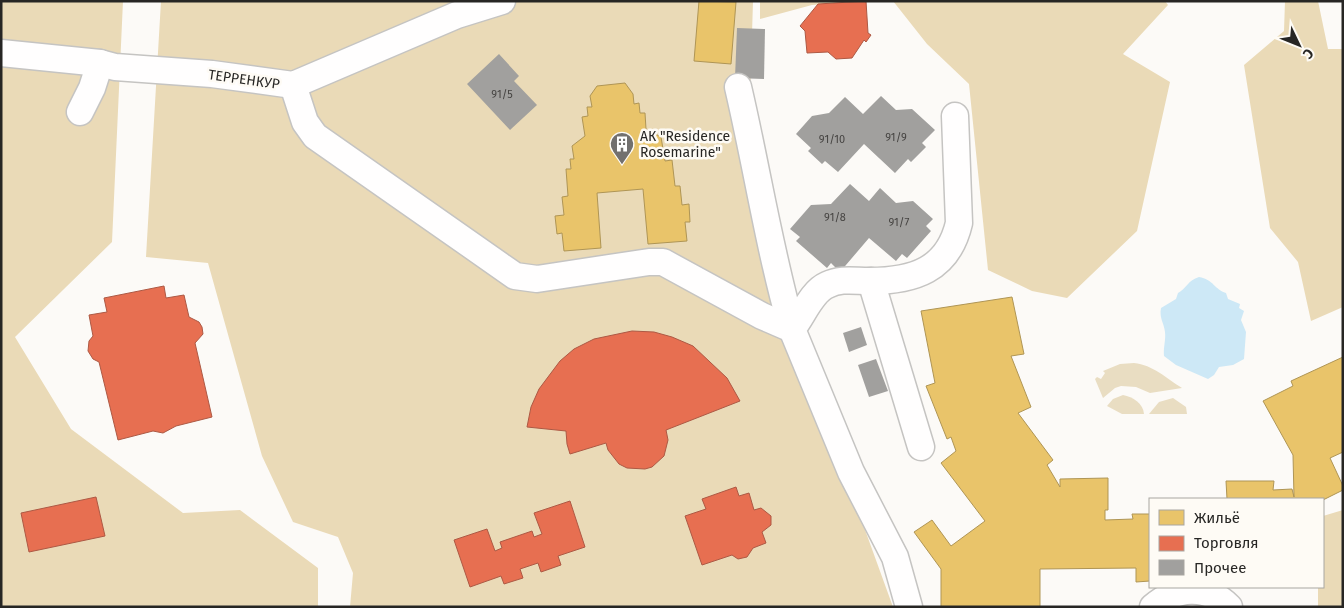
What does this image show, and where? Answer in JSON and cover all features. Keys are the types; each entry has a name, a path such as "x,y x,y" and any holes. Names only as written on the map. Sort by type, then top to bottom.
{"lane":[{"name":"ТЕРРЕНКУР","path":"1,53 100,63 115,67 212,74 293,85 457,15 502,1"},
{"path":"80,112 92,88 100,63"},
{"path":"293,85 305,122 315,136 514,276 537,279 649,262 663,262 762,316 792,329"},
{"path":"738,87 750,134 758,190 792,329 851,472 895,557 910,607"},
{"path":"792,329 802,317 814,295 826,285 841,280 871,281 905,278 931,268 947,254 955,239 958,223 955,116"},
{"path":"871,281 921,447"},
{"path":"1153,607 1164,597 1180,590 1198,590 1214,595 1229,607"}],"shaded area":[{"path":"1,1 123,1 112,242 15,337 71,429 183,513 240,510 318,568 318,607 1,607"},
{"path":"161,1 753,1 750,101 785,309 893,607 350,607 353,573 338,537 293,522 262,456 208,263 146,257"},
{"path":"760,1 873,1 812,5 760,19"},
{"path":"893,1 1165,1 1168,5 1123,54 1170,82 1137,231 1067,298 1032,291 988,270 969,84 927,44"},
{"path":"1285,1 1318,1 1328,49 1343,49 1343,307 1311,321 1298,262 1270,228 1244,65 1284,31"},
{"path":"1134,363 1153,369 1182,388 1150,393 1136,387 1121,386 1115,388 1103,398 1095,379 1097,377 1101,379 1105,373 1103,371 1120,364"},
{"path":"1123,395 1137,401 1142,407 1144,414 1122,414 1107,406 1113,399"},
{"path":"1173,398 1186,407 1187,414 1149,414 1159,402"},
{"path":"1343,510 1343,607 1318,607 1318,588 1324,588 1324,516"}],"water":[{"path":"1199,277 1208,280 1219,290 1226,293 1228,299 1240,304 1239,308 1244,311 1241,320 1246,332 1244,359 1233,365 1219,367 1214,375 1208,379 1176,365 1164,356 1165,335 1161,308 1176,299 1178,293 1192,280"}],"building: Жильё":[{"path":"699,1 736,2 731,64 694,61"},
{"name":"АК \"Residence Rosemarine\"","path":"625,83 633,94 634,104 639,103 640,113 645,113 646,129 661,137 665,161 672,160 675,186 680,186 682,205 689,204 690,222 685,222 687,241 648,244 643,189 597,193 601,248 564,251 562,233 557,234 555,216 564,215 562,197 568,196 566,169 571,169 570,159 574,159 572,146 585,136 582,117 588,116 587,107 592,107 590,96 597,86"},
{"path":"1012,297 1024,354 1011,356 1031,407 1018,413 1053,460 1047,465 1060,487 1060,479 1108,478 1108,510 1105,510 1105,520 1133,519 1132,514 1149,514 1149,581 1136,582 1136,568 1040,569 1040,607 941,607 941,569 914,532 932,520 951,546 985,521 941,463 956,451 951,437 947,439 926,386 935,383 921,311"},
{"path":"1343,357 1343,452 1330,458 1343,486 1343,490 1324,500 1227,498 1226,481 1274,481 1273,490 1292,489 1294,497 1293,455 1263,401 1293,386 1291,381"}],"building: Торговля":[{"path":"866,1 868,33 871,35 866,42 864,40 852,58 836,59 828,52 807,53 805,31 800,26 818,4"},
{"path":"164,286 166,298 184,295 189,317 199,322 202,327 203,334 195,343 212,417 176,426 163,433 153,431 118,440 99,362 93,359 88,351 89,341 93,336 89,315 107,312 104,298"},
{"path":"632,331 654,332 693,346 727,378 740,401 666,430 668,440 664,456 652,467 645,469 627,468 619,464 608,450 606,443 570,454 566,431 527,427 531,407 539,389 560,361 574,349 594,339"},
{"path":"736,487 739,496 749,493 754,510 761,508 771,516 771,525 762,532 766,543 753,548 747,557 738,559 732,555 702,565 685,516 706,509 702,499"},
{"path":"96,497 105,536 29,552 21,513"},
{"path":"570,501 585,547 558,556 561,565 541,572 538,563 520,569 523,578 504,584 501,576 470,587 454,540 487,529 495,551 502,548 500,542 532,531 534,537 542,534 534,513"}],"building: Прочее":[{"path":"737,28 765,29 764,79 735,78"},
{"path":"499,54 519,76 514,81 537,105 510,130 467,84"},
{"path":"881,96 896,110 912,109 935,130 922,143 926,147 911,162 908,159 895,173 864,144 838,172 825,161 822,164 808,151 811,148 796,134 812,116 829,113 845,97 863,114"},
{"path":"850,184 869,201 880,188 896,203 913,201 933,219 926,226 931,231 907,258 902,254 896,261 869,238 840,272 831,263 827,268 796,241 800,237 790,229 811,205 831,204"},
{"path":"861,327 867,345 849,352 843,333"},
{"path":"876,359 888,391 869,397 858,365"}],"place":[{"name":"АК \"Residence Rosemarine\"","path":"622,165"}]}
